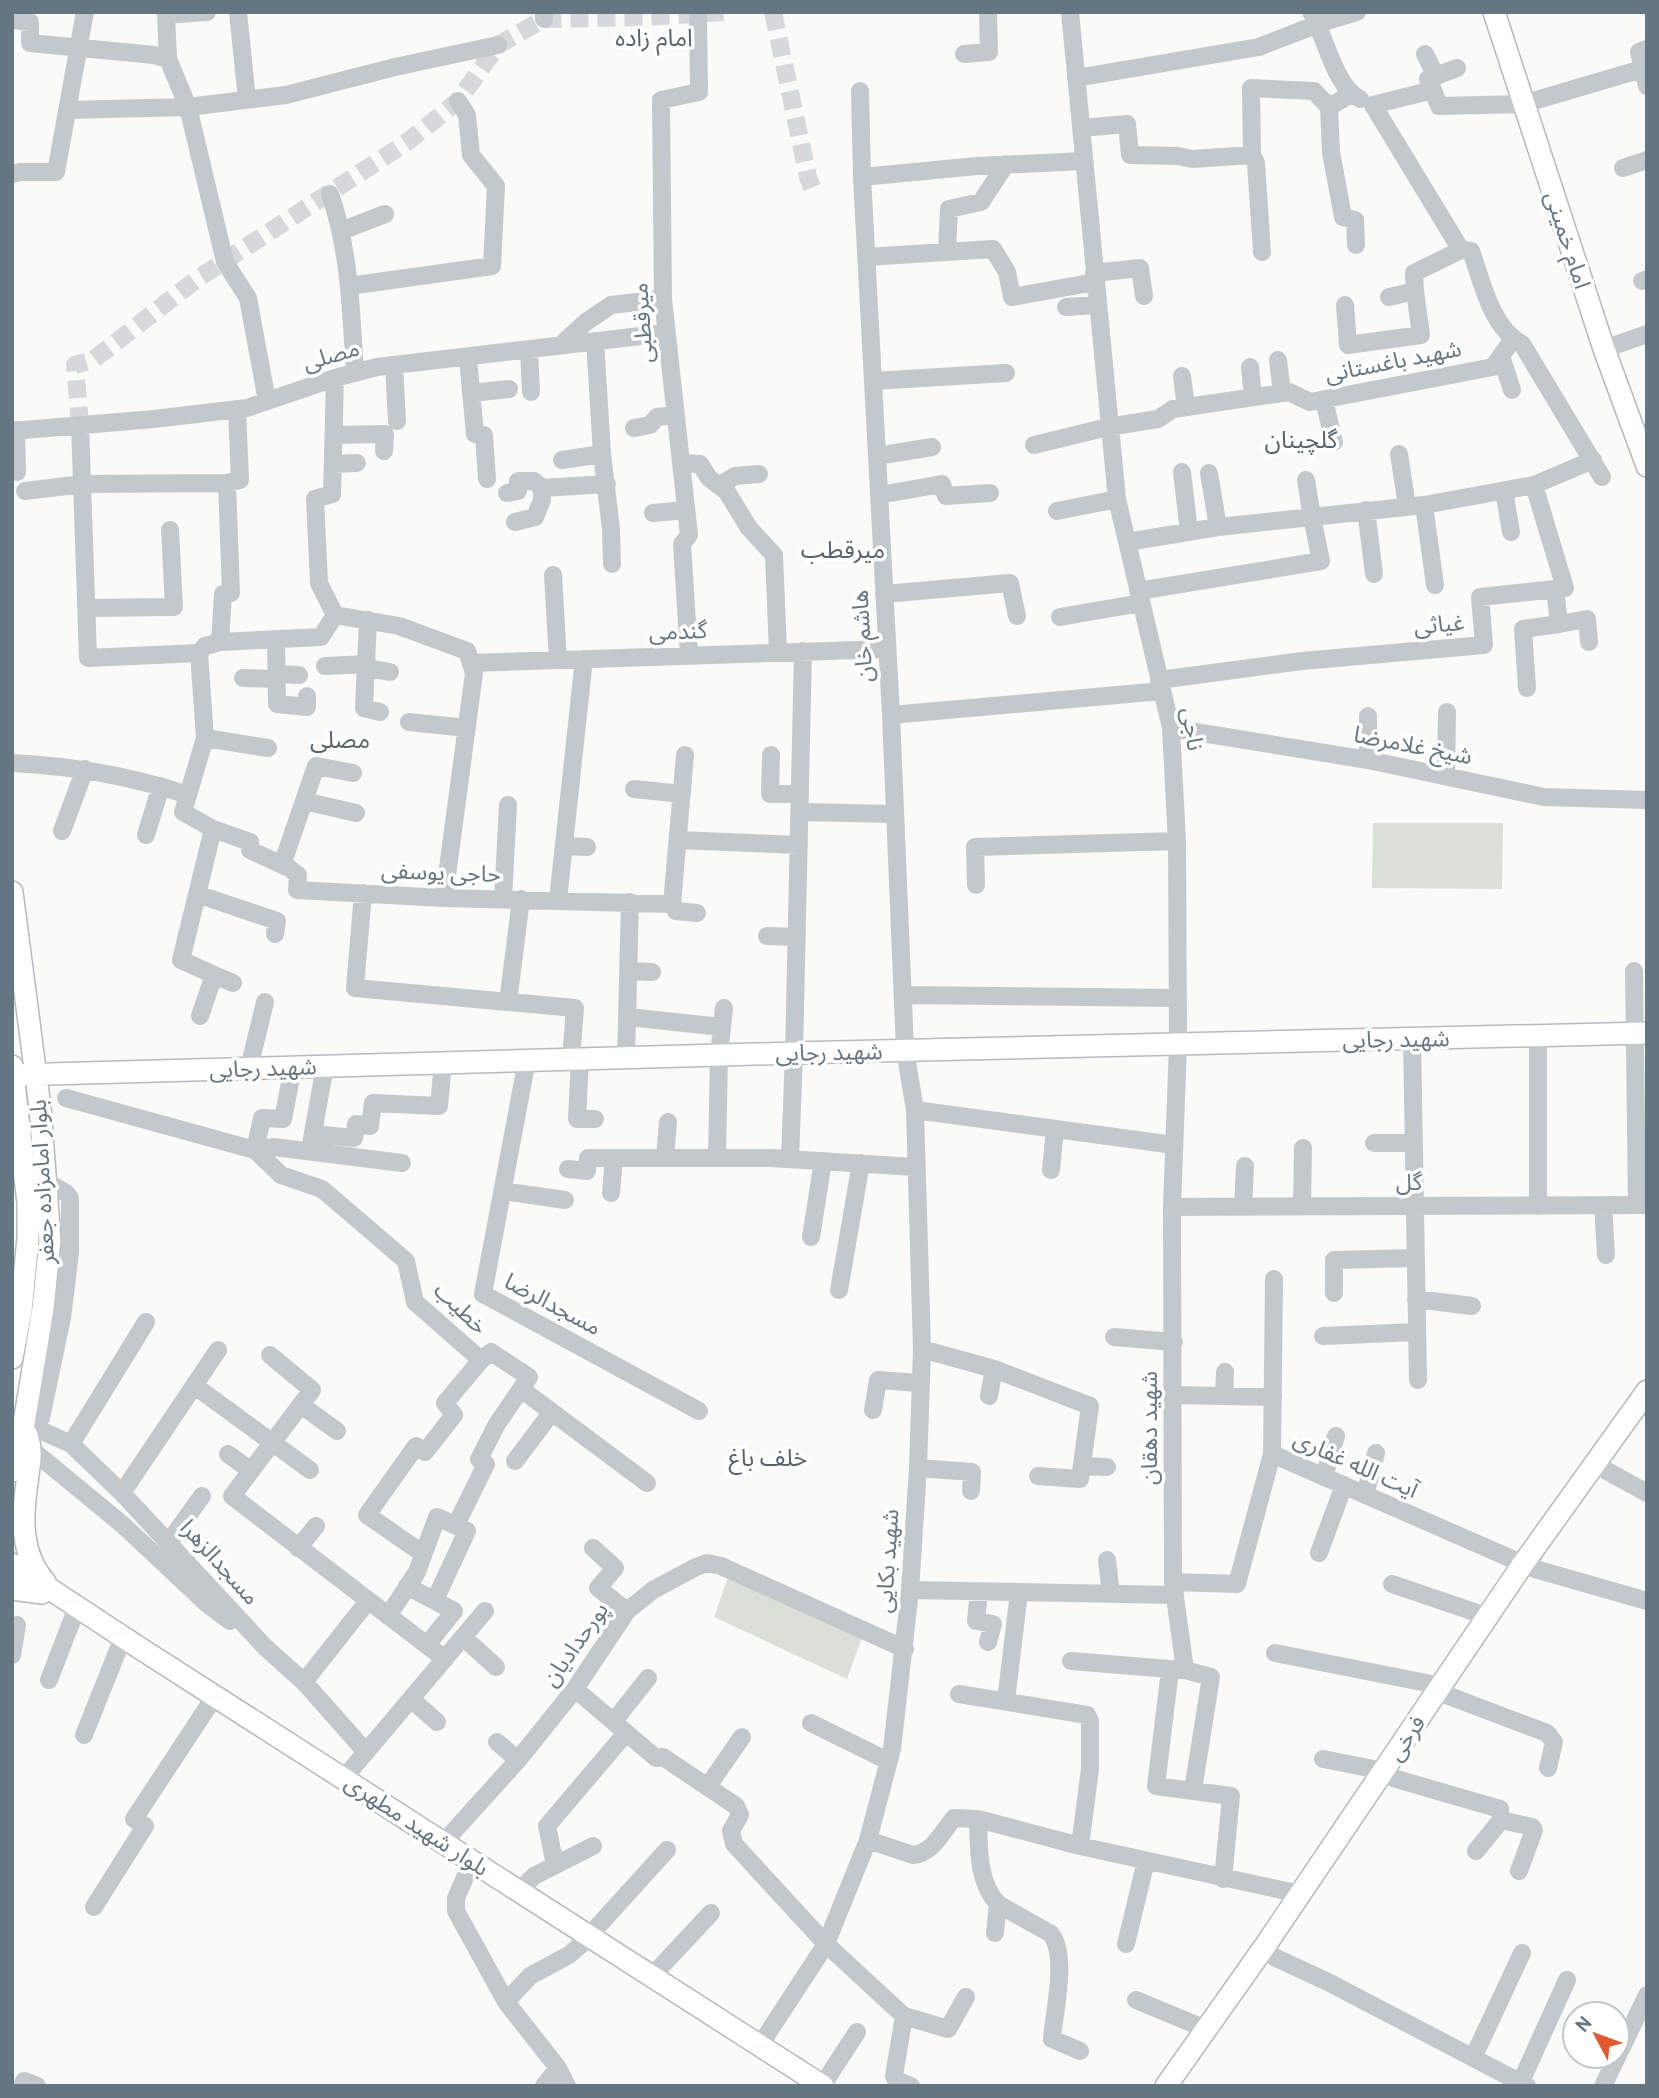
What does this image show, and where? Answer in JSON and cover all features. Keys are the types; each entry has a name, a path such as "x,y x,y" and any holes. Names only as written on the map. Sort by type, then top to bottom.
{"main road":[{"name":"امام خمینی","path":"1494,12 1604,349 1647,466"},
{"name":"بلوار امامزاده جعفر","path":"12,892 23,1026 37,1074 50,1241 43,1309 24,1423 12,1471"},
{"path":"23,1026 48,1056 72,1073 51,1091 44,1103 41,1117"},
{"name":"شهید رجایی","path":"13,1082 37,1074 1641,1033"},
{"name":"بلوار امامزاده جعفر","path":"12,1358 21,1311 28,1238 28,1203 13,1082"},
{"name":"فرخی","path":"1182,2086 1274,1957 1388,1775 1647,1391"},
{"name":"فرخی","path":"1445,1691 1489,1617 1607,1471 1647,1411"},
{"path":"24,1423 32,1450 23,1514 24,1533 30,1558 48,1592"},
{"name":"بلوار شهید مطهری","path":"12,1564 74,1615 586,1939 811,2086"},
{"name":"بلوار شهید مطهری","path":"12,1576 48,1592 344,1778 519,1891 586,1939 652,1976 822,2086"},
{"path":"12,1589 48,1592"},
{"name":"فرخی","path":"1166,2086 1300,1894 1388,1775"}],"street":[{"path":"12,174 56,172 85,12"},
{"path":"207,12 166,14 168,60 187,107 225,262 248,298 267,401"},
{"path":"238,12 247,100"},
{"path":"964,54 989,52 988,12"},
{"name":"ناجی","path":"1070,12 1117,499 1171,728 1177,841 1178,1044"},
{"path":"1076,78 1259,47 1314,18 1356,12"},
{"name":"میرقطبی","path":"690,654 682,544 689,535 663,299 662,100 699,92 698,15"},
{"path":"1314,18 1339,75 1351,94 1373,106 1461,250"},
{"path":"12,20 30,22 30,43 154,55 168,60"},
{"path":"67,110 187,107 286,95 395,67 498,45"},
{"path":"1425,54 1439,106 1523,104 1643,64"},
{"path":"1373,106 1434,83 1457,68"},
{"path":"1262,251 1256,163 1252,155 1251,88 1314,91 1329,107 1331,152 1343,217 1355,220 1356,245"},
{"name":"هاشم خان","path":"860,91 905,1050"},
{"path":"1329,107 1351,94"},
{"path":"349,286 492,265 496,186 471,155 467,115 458,101"},
{"path":"1081,128 1127,124 1130,155 1192,159 1252,155"},
{"path":"1623,168 1647,160"},
{"path":"862,177 1006,164 1084,161"},
{"path":"947,252 949,209 981,202 1006,164"},
{"path":"330,194 341,231 349,286 355,373"},
{"path":"341,231 385,214"},
{"path":"867,257 993,249 1007,272 1012,297 1140,268 1144,296"},
{"path":"1345,304 1348,345 1421,335 1414,273 1461,250 1471,251 1496,318 1513,340 1521,344 1602,477"},
{"path":"1389,297 1415,291"},
{"path":"562,344 586,322 611,305 663,299"},
{"path":"1066,307 1097,305"},
{"name":"مصلی","path":"14,430 237,409 335,377 394,366 666,333"},
{"path":"1604,349 1647,334"},
{"name":"شهید باغستانی","path":"1034,445 1108,427 1158,419 1173,409 1289,391 1310,402 1493,367 1513,340"},
{"path":"595,341 612,564"},
{"path":"529,349 531,392"},
{"path":"1501,356 1512,390"},
{"path":"468,358 475,434 484,435 487,479"},
{"path":"1278,360 1282,393"},
{"path":"394,366 397,421"},
{"path":"1250,368 1253,397"},
{"path":"873,381 1006,373"},
{"path":"1182,376 1186,407"},
{"path":"80,425 88,658 148,661 199,653 205,646 220,642 321,637 335,615 319,583 315,499 332,494 335,377"},
{"path":"471,393 509,388"},
{"path":"1324,400 1334,442"},
{"path":"25,491 83,484 227,483 240,480 237,409"},
{"path":"634,428 650,425 657,417 674,415"},
{"path":"14,430 17,471"},
{"path":"334,435 385,434 384,452"},
{"path":"877,456 932,447"},
{"path":"562,460 602,454"},
{"path":"1399,454 1416,506 1436,585"},
{"path":"1127,542 1218,527 1416,506 1504,491 1534,485 1593,460"},
{"path":"333,464 357,463"},
{"path":"681,463 700,464 709,478 730,474 759,474"},
{"path":"1182,472 1189,532"},
{"path":"1209,473 1218,527"},
{"path":"730,474 727,492 749,528 774,555 778,652"},
{"path":"1060,617 1139,597 1321,561 1306,480"},
{"path":"507,494 518,491 518,481 534,481 542,488 607,484"},
{"path":"220,642 223,594 231,593 227,483"},
{"path":"879,495 942,484 946,496 990,493"},
{"path":"1534,485 1565,588 1555,589 1559,625"},
{"path":"514,522 535,517 542,500 542,488"},
{"path":"1504,491 1511,532"},
{"path":"1057,511 1117,499"},
{"path":"653,513 686,510"},
{"path":"1366,510 1374,573"},
{"path":"87,608 174,607 170,530"},
{"path":"553,575 558,660"},
{"path":"884,594 1010,583 1017,616"},
{"name":"غیاثی","path":"1160,685 1302,661 1485,645 1480,597 1555,589"},
{"name":"گندمی","path":"335,615 399,626 469,657 558,660 887,649"},
{"path":"1527,688 1523,629 1587,619 1589,642"},
{"path":"368,620 364,708 380,712"},
{"path":"276,639 277,704 307,707 307,696"},
{"path":"790,1159 803,652"},
{"path":"199,653 205,738 183,812 213,829 250,842 250,850 282,865 316,766 353,773"},
{"path":"444,898 474,673 469,657"},
{"path":"558,900 584,659"},
{"path":"325,666 368,666 390,673"},
{"path":"243,678 299,675"},
{"path":"891,715 1160,685"},
{"path":"1446,776 1447,712"},
{"path":"1368,716 1368,760"},
{"path":"409,722 467,728"},
{"name":"شیخ غلامرضا","path":"1171,728 1368,760 1544,797 1647,800"},
{"path":"205,738 268,748"},
{"path":"672,904 685,755"},
{"path":"771,755 770,794 800,794"},
{"path":"12,763 85,769 161,786 188,795"},
{"path":"62,831 85,769"},
{"path":"146,835 161,786"},
{"path":"634,789 682,794"},
{"path":"304,801 356,813"},
{"path":"508,805 512,899 508,1002"},
{"path":"800,812 895,814"},
{"path":"213,829 181,960 233,983"},
{"path":"677,840 799,845"},
{"path":"975,885 975,847 1177,841"},
{"path":"564,846 587,847"},
{"name":"حاجی یوسفی","path":"282,865 298,875 297,890 444,898 672,904 676,911 696,913"},
{"path":"363,893 355,988 575,1008 577,1119 595,1119"},
{"path":"197,894 277,922 275,934"},
{"path":"626,1058 630,902"},
{"path":"767,936 797,937"},
{"path":"629,971 652,972"},
{"path":"1634,971 1641,1033 1642,1205"},
{"path":"200,1017 214,975"},
{"path":"902,995 1177,998"},
{"path":"249,1068 265,1002"},
{"path":"717,1158 719,1055 724,1009"},
{"path":"628,1017 722,1027"},
{"path":"1538,1035 1538,1206"},
{"path":"1412,1038 1418,1380"},
{"name":"شهید دهقان","path":"1178,1044 1172,1207 1174,1589 1178,1670 1156,1786 1194,1790"},
{"name":"شهید بکایی","path":"760,2045 827,1944 869,1840 892,1749 910,1590 922,1349 915,1110 905,1050"},
{"name":"مسجدالرضا","path":"527,1060 483,1294 699,1411"},
{"path":"66,1098 255,1150 354,1138 356,1124 370,1126 373,1102 439,1105 443,1063"},
{"path":"312,1142 325,1066"},
{"path":"255,1150 262,1118 283,1119 293,1067"},
{"path":"915,1110 1174,1144"},
{"path":"665,1158 668,1122"},
{"path":"1051,1170 1055,1129"},
{"path":"312,1142 402,1163"},
{"path":"1374,1143 1414,1143"},
{"path":"1303,1147 1303,1206"},
{"name":"خطیب","path":"255,1150 281,1175 322,1189 406,1261 415,1302 481,1360 491,1352 529,1377 521,1390"},
{"path":"568,1169 587,1171 588,1158 790,1159 915,1167"},
{"path":"611,1193 614,1158"},
{"path":"811,1237 823,1161"},
{"path":"839,1290 861,1163"},
{"path":"1243,1207 1245,1166"},
{"path":"503,1191 565,1200"},
{"path":"1603,1205 1606,1255"},
{"name":"گل","path":"1172,1207 1642,1205"},
{"path":"1334,1293 1334,1260 1416,1258"},
{"name":"آیت الله غفاری","path":"1274,1279 1272,1454 1529,1567 1647,1601"},
{"path":"1416,1299 1472,1306"},
{"path":"71,1444 146,1322"},
{"path":"1323,1336 1416,1332"},
{"path":"1114,1337 1174,1342"},
{"path":"922,1349 994,1370 1090,1406 1080,1479 1038,1476"},
{"path":"122,1493 218,1350"},
{"path":"270,1355 312,1390 232,1496 445,1658"},
{"path":"422,1553 367,1515 416,1446 425,1452 454,1415 445,1403 481,1360"},
{"path":"989,1396 994,1370"},
{"path":"1224,1396 1225,1372"},
{"path":"873,1410 878,1381 920,1383"},
{"path":"195,1386 274,1441 310,1470"},
{"path":"456,1525 486,1464 479,1459 497,1424 521,1390 648,1483"},
{"path":"1174,1395 1273,1397"},
{"path":"301,1405 337,1432"},
{"path":"515,1461 552,1412"},
{"name":"مسجدالزهرا","path":"24,1423 71,1444 122,1493 265,1647 304,1682 366,1752"},
{"path":"1324,1477 1336,1436"},
{"path":"32,1450 123,1525 206,1604 265,1647"},
{"path":"1365,1494 1376,1452"},
{"path":"228,1454 251,1471"},
{"path":"910,1590 1111,1594 1237,1584 1272,1454"},
{"path":"1082,1465 1107,1466"},
{"path":"918,1468 972,1472 971,1491"},
{"path":"1607,1471 1647,1493"},
{"path":"1319,1553 1344,1485"},
{"path":"169,1542 202,1496"},
{"path":"388,1616 416,1572 436,1517 467,1531 435,1600"},
{"path":"298,1548 316,1526"},
{"path":"593,1548 615,1568 598,1588 627,1611"},
{"path":"1107,1560 1111,1594"},
{"name":"پورحدادیان","path":"443,1843 518,1760 575,1689 627,1611 653,1590 696,1567 707,1563 721,1566 905,1649"},
{"path":"1392,1584 1489,1617"},
{"path":"407,1586 454,1611 427,1645"},
{"path":"979,1592 976,1621 992,1624 988,1642"},
{"path":"1006,1701 1018,1592"},
{"path":"304,1682 368,1601"},
{"path":"344,1778 485,1611"},
{"path":"49,1680 74,1615"},
{"path":"12,1655 17,1625"},
{"path":"463,1637 496,1667"},
{"path":"84,1735 120,1645"},
{"path":"1275,1653 1445,1691 1547,1733 1554,1742 1548,1768"},
{"path":"1071,1661 1178,1670 1212,1677 1194,1790 1231,1796 1223,1879"},
{"path":"555,1866 547,1826 620,1727 648,1678"},
{"path":"575,1689 656,1758 663,1757 736,1806 740,1815 731,1831 734,1844 827,1944 904,2016 948,2029 966,1997"},
{"path":"959,1693 1087,1715 1090,1721 1090,1769 1080,1846"},
{"path":"411,1699 437,1722"},
{"path":"94,1907 145,1826 134,1819 211,1702"},
{"path":"811,1723 888,1761"},
{"path":"708,1786 742,1737"},
{"path":"497,1742 518,1760"},
{"path":"1323,1759 1388,1775 1500,1809 1501,1819 1476,1851"},
{"path":"869,1840 913,1855 920,1854 928,1850 954,1818 978,1819 1080,1846 1300,1894"},
{"path":"978,1819 983,1877 992,1898 1051,1934 1056,1941 1059,1960 1052,2039 1080,2051"},
{"path":"1501,1819 1532,1827 1534,1830 1519,1871"},
{"path":"519,1891 534,1877 593,1846"},
{"path":"506,2003 530,1976 569,1955 586,1939 667,1850"},
{"path":"1126,1944 1146,1861"},
{"path":"470,1868 459,1888 456,1911 506,2003 556,2065 567,2086"},
{"path":"995,1933 998,1904"},
{"path":"652,1976 710,1913"},
{"path":"1473,2058 1522,1953"},
{"path":"1274,1957 1328,1982 1522,2085 1567,1980"},
{"path":"1602,2086 1647,1995"},
{"path":"1136,2000 1206,2029"},
{"path":"904,2016 894,2076 896,2080 911,2086"},
{"path":"822,2086 857,2032"},
{"path":"544,2086 556,2065"},
{"path":"22,2086 24,2081 37,2086"}],"shaded area":[{"path":"1373,823 1503,823 1502,889 1372,888"},
{"path":"729,1575 862,1637 847,1679 714,1617"}],"tunnel":[{"path":"80,425 75,365 93,360 197,279 406,143 458,101 498,45 544,19 725,12"},
{"path":"773,12 813,190"}],"district":[{"name":"امام زاده","path":"654,38"},
{"name":"گلچینان","path":"1301,440"},
{"name":"میرقطب","path":"843,550"},
{"name":"مصلی","path":"340,740"},
{"name":"خلف باغ","path":"768,1458"}]}
